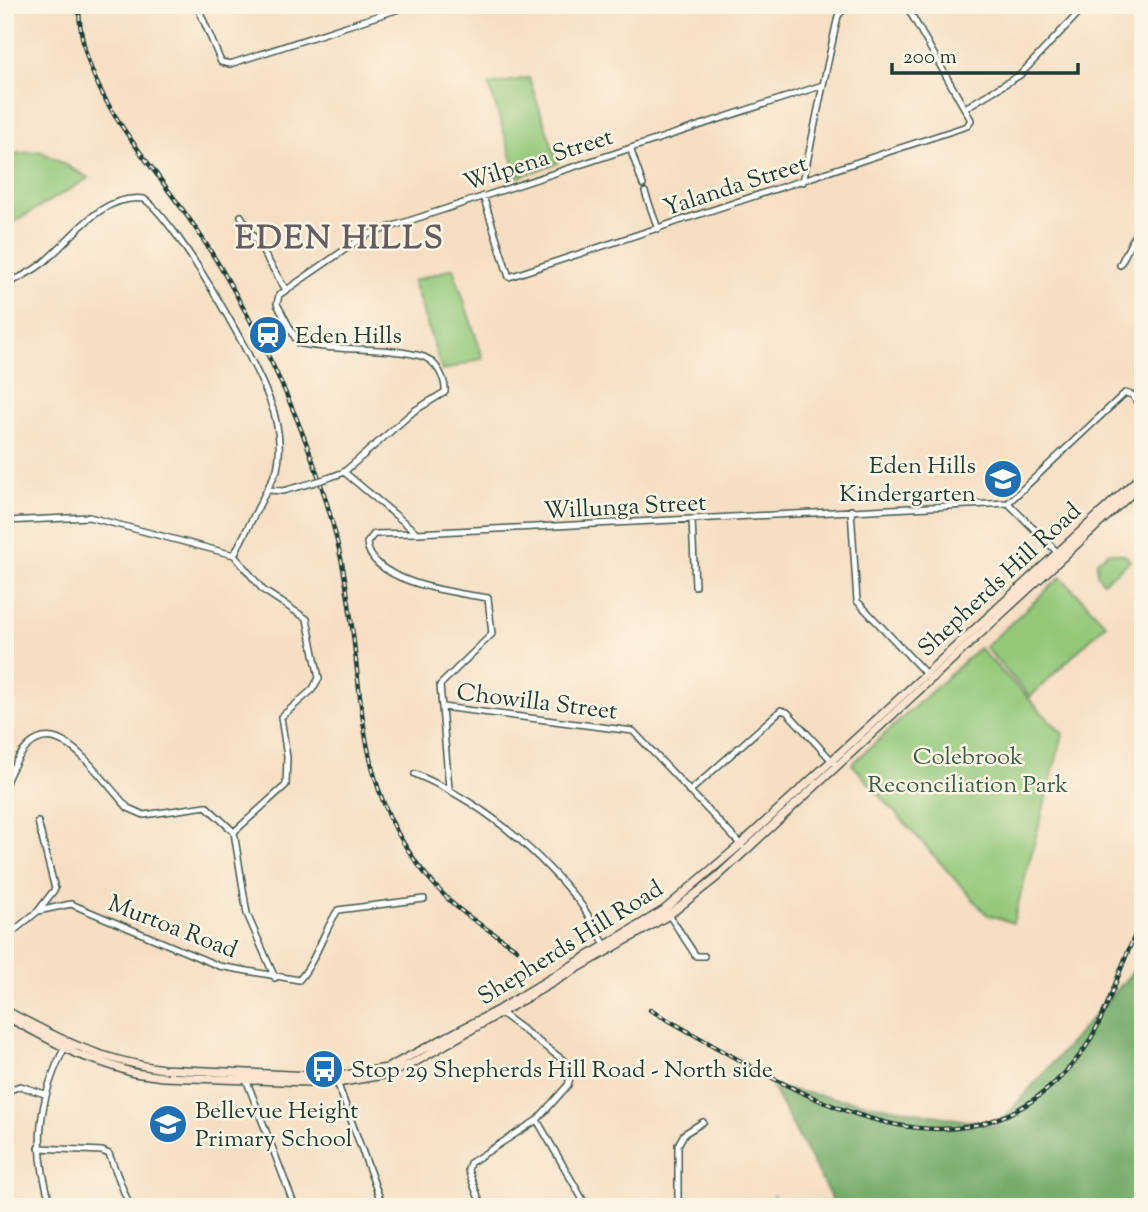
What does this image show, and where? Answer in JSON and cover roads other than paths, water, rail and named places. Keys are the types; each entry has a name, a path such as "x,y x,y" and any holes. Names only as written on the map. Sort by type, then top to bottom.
{"main road":[{"name":"Shepherds Hill Road","path":"6,1012 66,1046 134,1065 246,1077 337,1080 389,1074 502,1014 664,910 743,846 1059,555 1143,474"},
{"name":"Shepherds Hill Road","path":"1059,555 1143,483"},
{"name":"Shepherds Hill Road","path":"337,1080 412,1057 669,915 717,877 743,846"}],"street":[{"path":"197,5 221,62 230,64 411,5"},
{"path":"803,182 838,16 847,5"},
{"path":"906,5 965,108 1020,75 1086,5"},
{"name":"Wilpena Street","path":"344,472 414,411 444,393 446,385 439,370 422,357 298,343 277,304 279,295 359,238 823,85"},
{"name":"Yalanda Street","path":"483,196 509,277 803,182 971,123 965,108"},
{"path":"630,148 657,229"},
{"path":"5,285 46,260 86,221 124,199 144,199 173,229 246,351 275,415 279,456 269,491 234,555"},
{"path":"241,216 286,290"},
{"path":"1120,265 1143,219"},
{"path":"1059,555 1008,503 1125,393 1132,395 1143,410"},
{"path":"269,491 283,491 344,472 417,533"},
{"name":"Willunga Street","path":"491,614 488,598 421,586 381,565 368,549 367,543 374,534 1008,503"},
{"path":"851,510 857,601 928,676"},
{"path":"5,521 89,517 234,555 258,585 307,619 319,678 312,690 286,709 281,717 287,757 286,785 234,832"},
{"path":"692,520 695,586"},
{"name":"Chowilla Street","path":"449,788 442,706 443,681 492,634 491,614"},
{"name":"Chowilla Street","path":"442,706 634,731 743,846"},
{"path":"689,792 781,710 786,712 833,762"},
{"path":"5,785 12,767 32,742 48,736 57,737 81,752 128,808 137,813 144,815 206,806 234,832 249,922 275,978"},
{"path":"415,774 449,788 502,823 577,899 607,948"},
{"path":"38,822 55,889 38,911"},
{"name":"Murtoa Road","path":"5,938 38,911 71,904 219,966 275,978 299,980 308,970 323,933 338,911 424,899"},
{"path":"669,915 696,956 704,956"},
{"path":"482,1207 468,1170 470,1163 537,1120 568,1085 572,1071 502,1014"},
{"path":"52,1207 39,1148 45,1094 66,1046"},
{"path":"246,1077 295,1207"},
{"path":"337,1080 383,1207"},
{"path":"5,1091 20,1086 45,1094"},
{"path":"537,1120 587,1207"},
{"path":"678,1207 678,1145 684,1134 703,1122"},
{"path":"39,1148 102,1151 109,1154 130,1207"}],"waterway":[{"path":"773,1195 781,1207"}],"railway":[{"path":"79,5 87,58 108,104 226,276 251,321 298,422 334,527 350,611 367,743 377,784 393,824 417,863 451,902 517,949"},
{"path":"650,1010 812,1097 869,1118 926,1128 980,1124 1033,1100 1081,1054 1100,1022 1143,919"}],"place":[{"name":"Eden Hills","path":"268,335"},
{"name":"Eden Hills Kindergarten","path":"1003,479"},
{"name":"Stop 29 Shepherds Hill Road - North side","path":"324,1069"},
{"name":"Bellevue Height Primary School","path":"168,1124"}],"district":[{"name":"EDEN HILLS","path":"340,237"}],"park label":[{"name":"Colebrook Reconciliation Park","path":"968,770"}]}
